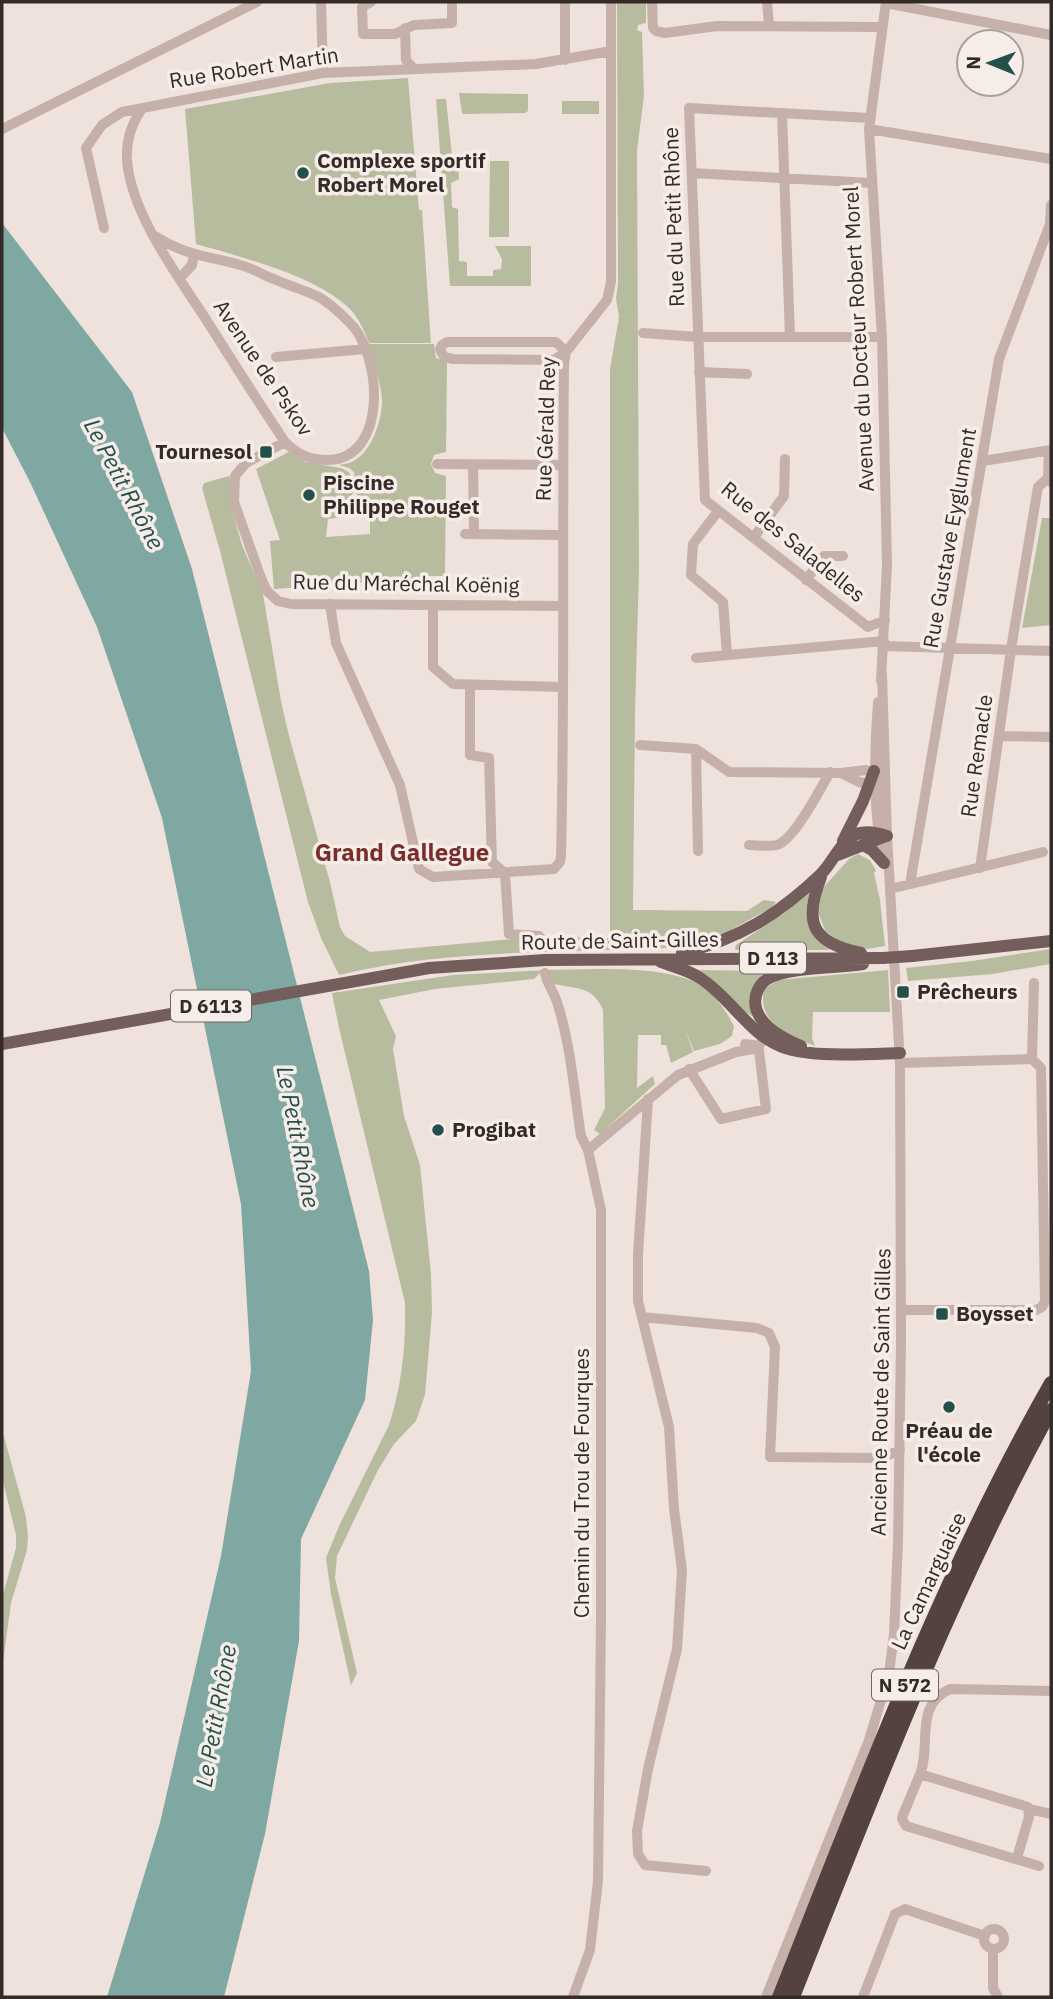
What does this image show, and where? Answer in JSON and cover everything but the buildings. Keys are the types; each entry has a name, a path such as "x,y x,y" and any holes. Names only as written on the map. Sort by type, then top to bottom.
{"highway":[{"name":"La Camarguaise","path":"779,1997 887,1726 946,1589 994,1490 1051,1383"},
{"name":"La Camarguaise","path":"793,1997 952,1607 1003,1499 1051,1410"}],"main road":[{"path":"652,959 713,946 737,936 778,911 822,873 840,849 876,784 874,771"},
{"path":"840,849 856,835 865,832 881,836"},
{"path":"840,849 863,845 881,836"},
{"path":"863,845 884,863"},
{"path":"822,873 811,905 813,922 820,935 830,944 883,958"},
{"name":"Route de Saint-Gilles","path":"2,1044 429,968 487,962 883,958 1051,941"},
{"path":"761,1034 755,999 759,986 768,977 867,964 883,958"},
{"path":"652,959 700,978 761,1034 785,1038 818,1052 900,1058"}],"street":[{"path":"2,129 257,2"},
{"path":"321,2 323,73"},
{"path":"371,2 362,7 363,34 395,34 414,25 452,23 452,2"},
{"path":"565,2 565,60"},
{"name":"Rue Gérald Rey","path":"505,873 554,869 561,856 562,465 566,352 607,300 611,282 611,2"},
{"path":"652,2 653,28 665,33 717,26 881,27"},
{"path":"767,2 769,25"},
{"path":"886,2 1051,35"},
{"name":"Avenue du Docteur Robert Morel","path":"886,2 869,123 882,337 887,565 876,784 884,863 890,889"},
{"path":"405,28 406,60 414,69"},
{"name":"Rue Robert Martin","path":"104,228 86,148 108,120 122,112 323,73 536,64 611,51"},
{"name":"Rue du Petit Rhône","path":"698,337 690,108 782,113 869,123 1051,159"},
{"name":"Avenue de Pskov","path":"141,110 131,126 127,162 141,208 155,236 180,278 285,442 295,452 313,460 336,460 347,456 359,445 365,438 375,401 373,375 365,349 351,323 321,298 243,265 174,248 155,236"},
{"path":"782,113 790,337"},
{"path":"692,173 871,183"},
{"name":"Rue Gustave Eyglument","path":"910,884 999,359 1050,224 1051,205"},
{"path":"180,278 192,265 194,254"},
{"path":"643,333 698,337 882,337"},
{"name":"Rue des Saladelles","path":"698,337 705,500 867,627 885,620"},
{"path":"452,341 556,342 566,352 554,360 453,359 444,357 440,349 452,341"},
{"path":"276,358 365,349"},
{"path":"699,372 747,374"},
{"name":"Rue du Maréchal Koënig","path":"285,442 246,463 236,475 234,502 261,578 267,591 278,601 291,604 562,606"},
{"path":"983,461 1050,450 1049,480"},
{"path":"754,537 784,496 785,459"},
{"path":"437,464 562,465"},
{"path":"473,465 469,534 562,535"},
{"name":"Rue Remacle","path":"980,868 1011,650 1038,487 1049,480"},
{"path":"718,511 693,544 691,575 723,602 727,655"},
{"path":"806,580 824,556 843,556"},
{"path":"330,604 336,643 400,785 419,869 433,877 505,873"},
{"path":"433,605 433,667 453,684 562,687"},
{"path":"865,642 867,627"},
{"path":"696,658 865,642 951,649 1051,651"},
{"name":"Avenue du Docteur Robert Morel","path":"874,771 882,674"},
{"path":"470,685 470,755 489,758 492,862 505,873 509,934 539,936 546,946"},
{"path":"999,736 1051,737"},
{"path":"640,745 696,749 729,772 874,771"},
{"path":"696,749 698,851"},
{"path":"835,773 876,784"},
{"path":"748,845 778,845 787,838 835,773"},
{"name":"Avenue du Docteur Robert Morel","path":"881,836 890,889 896,968"},
{"path":"890,889 1043,852"},
{"name":"Ancienne Route de Saint Gilles","path":"766,1997 869,1740 889,1674 894,1634 902,1310 900,1058 896,968"},
{"name":"Chemin du Trou de Fourques","path":"545,973 559,1011 582,1136 588,1150 601,1210 598,1881 590,1950 573,1997"},
{"path":"1032,1059 1034,983"},
{"path":"736,1052 761,1034"},
{"path":"745,1044 761,1034"},
{"path":"588,1150 648,1099 689,1069 736,1052 761,1034"},
{"path":"689,1069 721,1119 766,1109 761,1034"},
{"path":"900,1058 1032,1059 1041,1068 1047,1131 1048,1301 1035,1310 902,1310"},
{"path":"648,1099 638,1255 638,1301 668,1427 682,1570 677,1649 648,1769 637,1831 638,1854 645,1865 706,1871"},
{"path":"642,1317 757,1328 769,1333 775,1347 770,1457 882,1458 900,1450"},
{"path":"1039,1866 906,1826 902,1819 925,1763 923,1731 934,1698 950,1689 1051,1691"},
{"path":"920,1774 1051,1814"},
{"path":"1017,1858 1029,1809"},
{"path":"863,1997 895,1914 905,1909 985,1936"},
{"path":"985,1936 993,1930 1002,1933 1002,1945 993,1949"},
{"path":"985,1936 986,1944 993,1949"},
{"path":"993,1949 993,1989 998,1997"}],"green space":[{"path":"617,2 646,2 646,23 638,25 637,30 642,32 644,96 637,150 639,569 633,910 747,911 764,900 776,902 771,908 727,932 666,948 461,956 339,975 321,938 308,902 202,488 204,483 229,476 230,503 242,545 263,594 289,736 340,927 345,936 370,952 512,939 548,941 552,937 610,940 610,369 619,317 616,298"},
{"name":"Complexe sportif Robert Morel","path":"408,78 419,210 422,210 431,343 369,343 356,316 336,297 278,269 196,244 185,109 330,83"},
{"path":"459,93 528,94 528,111 463,114"},
{"path":"436,99 446,99 452,156 458,156 459,179 451,183 452,207 458,209 459,261 467,262 467,276 493,276 493,270 501,269 502,259 495,246 531,246 531,286 450,286"},
{"path":"562,101 599,101 599,114 562,114"},
{"path":"490,161 509,161 509,237 489,237"},
{"path":"368,344 434,344 436,358 447,363 446,452 434,455 431,464 435,473 446,476 445,576 420,576 420,582 374,582 274,589 270,541 280,540 256,469 289,452 305,462 341,468 349,472 355,489 351,497 350,516 328,519 326,537 370,534 370,498 357,496 354,472 339,465 349,463 363,454 373,438 379,420 381,390"},
{"path":"1042,518 1051,518 1051,625 1022,628"},
{"path":"858,854 870,860 876,871 874,873 885,946 867,949 840,943 826,932 818,913 822,889 849,859"},
{"path":"811,886 807,905 809,921 816,936 830,950 735,950 736,945 784,913"},
{"path":"1051,949 1051,964 992,974 908,981 906,968"},
{"path":"547,970 651,971 690,980 714,996 734,1026 732,1036 720,1044 694,1051 685,1029 693,1052 671,1063 666,1045 661,1045 661,1035 638,1035 637,1088 653,1076 655,1084 600,1134 594,1130 605,1108 603,1010 589,993 554,984 549,976 540,973 534,979 435,989 379,1000 396,1036 393,1049 404,1116 420,1165 432,1312 425,1395 416,1421 394,1444 377,1472 337,1556 335,1578 357,1673 351,1685 326,1558 389,1425 402,1365 405,1303 332,993 453,975"},
{"path":"699,970 762,971 756,982 752,1016 739,1008"},
{"path":"888,970 890,1012 813,1012 812,1038 815,1046 785,1032 765,1011 764,989 778,980"},
{"path":"2,1429 26,1517 28,1537 27,1550 11,1603 2,1669 2,1598 16,1548 16,1535 2,1477"}],"water":[{"name":"Le Petit Rhône","path":"2,223 132,392 192,569 369,1271 373,1320 365,1400 301,1539 299,1641 265,1834 224,1997 107,1997 160,1823 221,1556 251,1371 241,1204 162,818 97,627 2,428"}],"place":[{"name":"Complexe sportif Robert Morel","path":"303,173"},
{"name":"Tournesol","path":"266,452"},
{"name":"Piscine Philippe Rouget","path":"309,495"},
{"name":"Prêcheurs","path":"903,992"},
{"name":"Progibat","path":"438,1130"},
{"name":"Boysset","path":"942,1314"},
{"name":"Préau de l'école","path":"949,1407"}],"district":[{"name":"Grand Gallegue","path":"402,853"}]}
